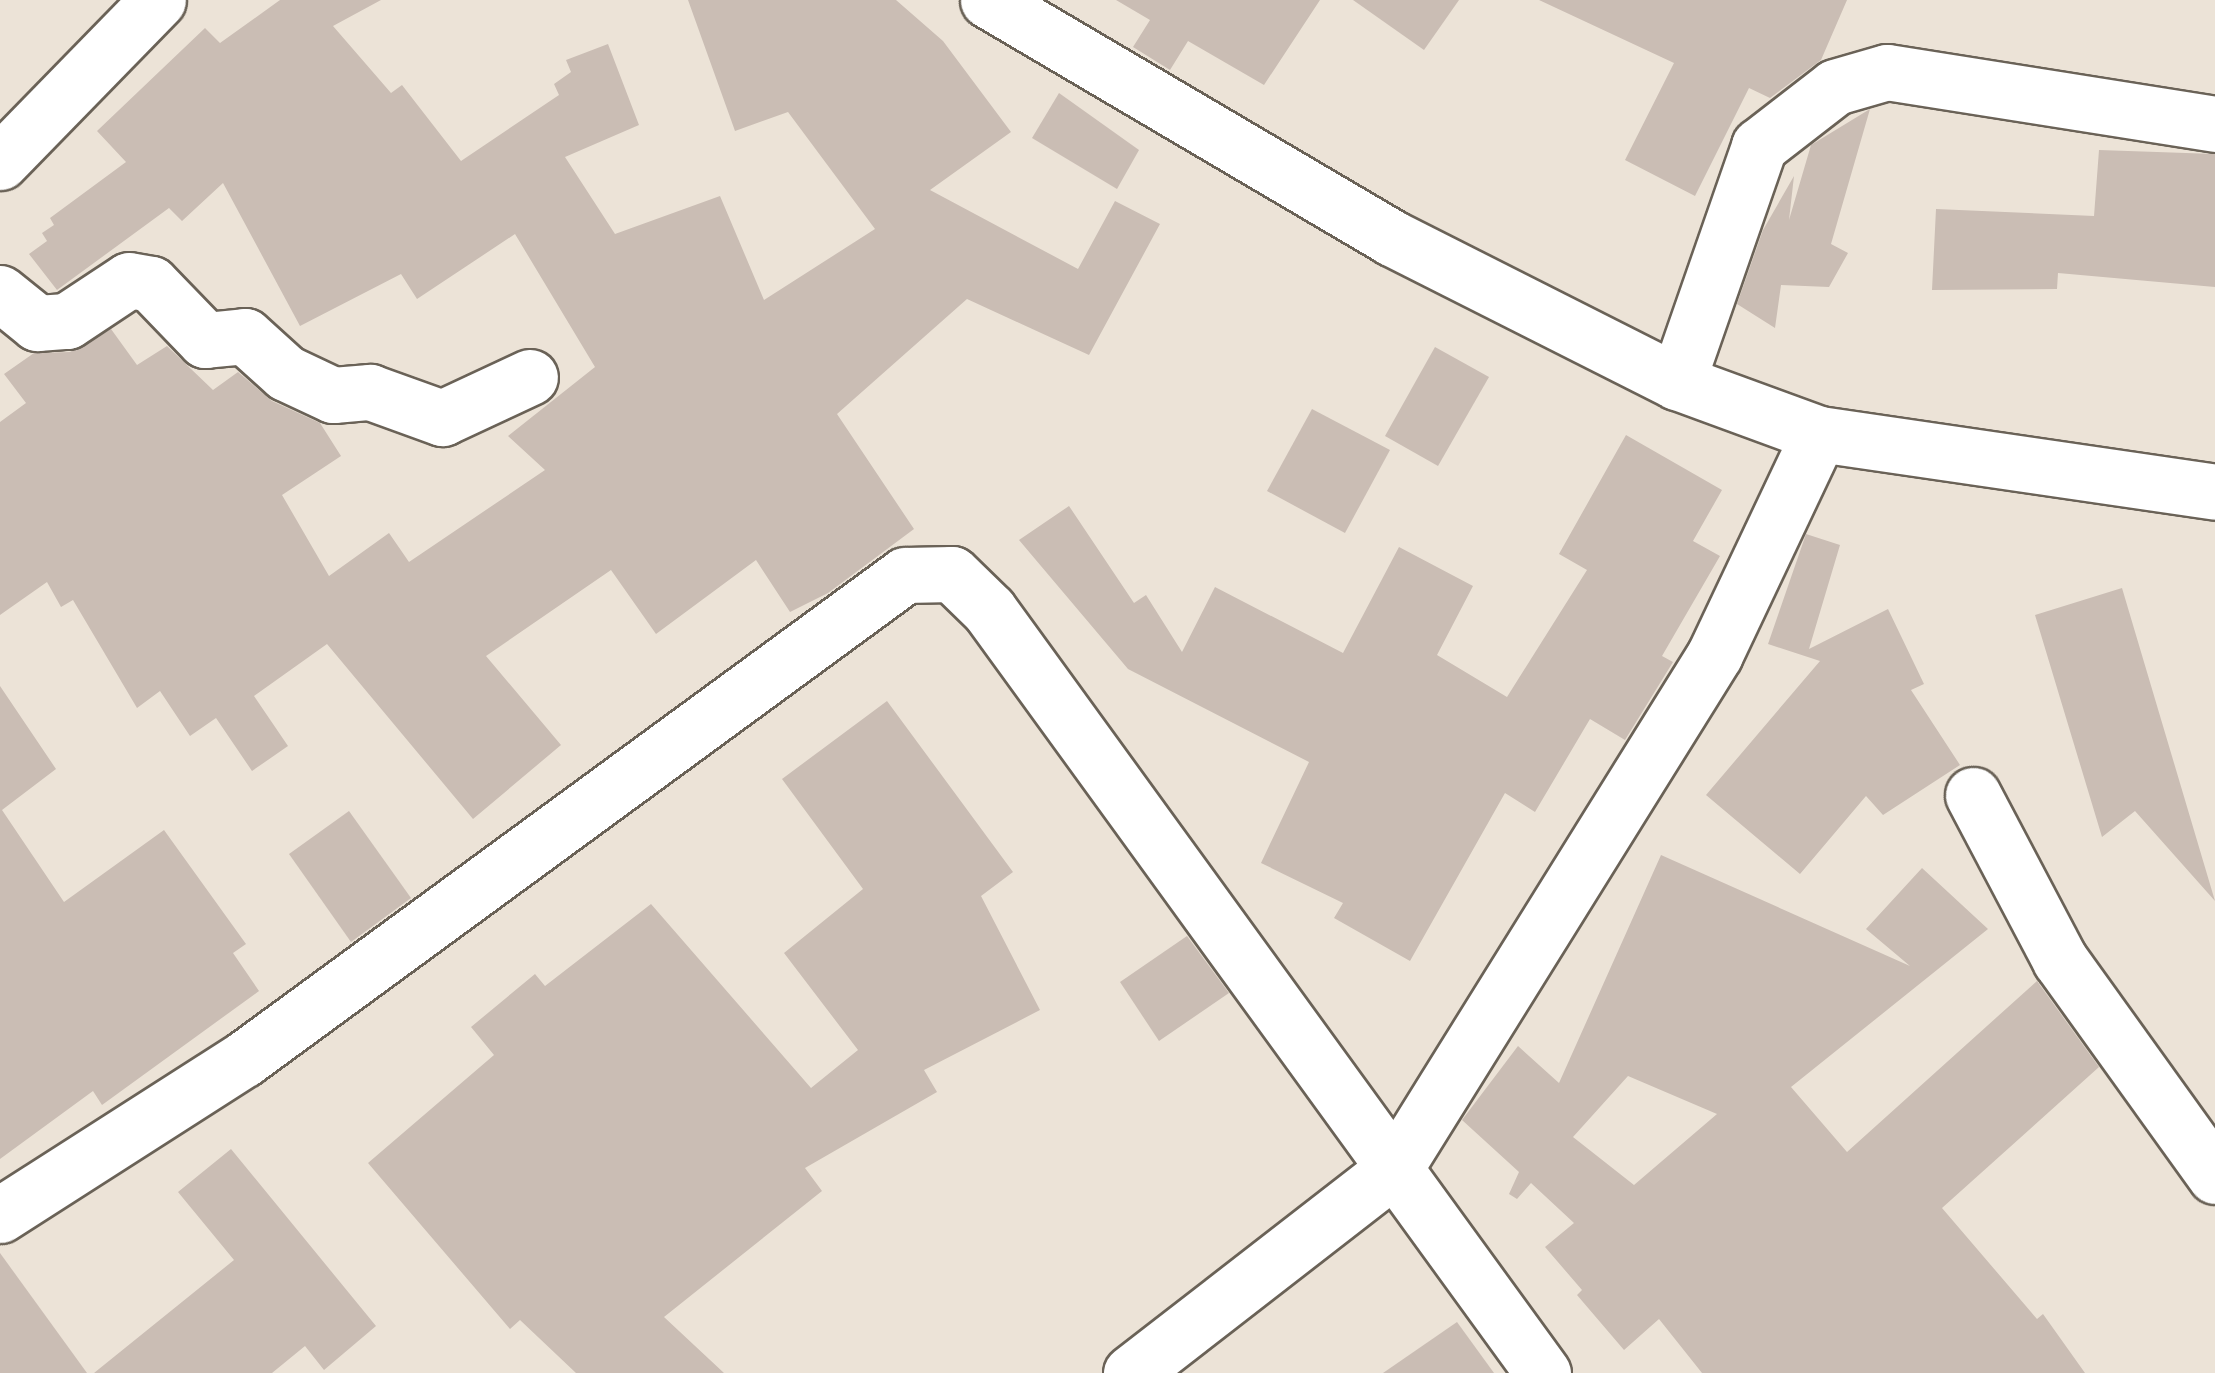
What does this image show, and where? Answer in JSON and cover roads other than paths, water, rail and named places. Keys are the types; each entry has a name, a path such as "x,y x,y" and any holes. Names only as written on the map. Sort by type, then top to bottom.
{"street":[{"path":"0,162 158,0"},
{"path":"988,0 1392,238 1676,382 1819,434 2215,492"},
{"path":"1676,382 1759,146 1834,87 1886,72 2215,124"},
{"path":"0,292 36,323 67,321 129,280 151,284 205,340 245,336 286,373 333,395 370,392 442,418 530,377"},
{"path":"1131,1373 1395,1168 1715,654 1819,434"},
{"path":"0,1215 244,1060 905,575 952,574 989,610 1543,1373"},
{"path":"1973,796 2060,960 2215,1176"}]}
